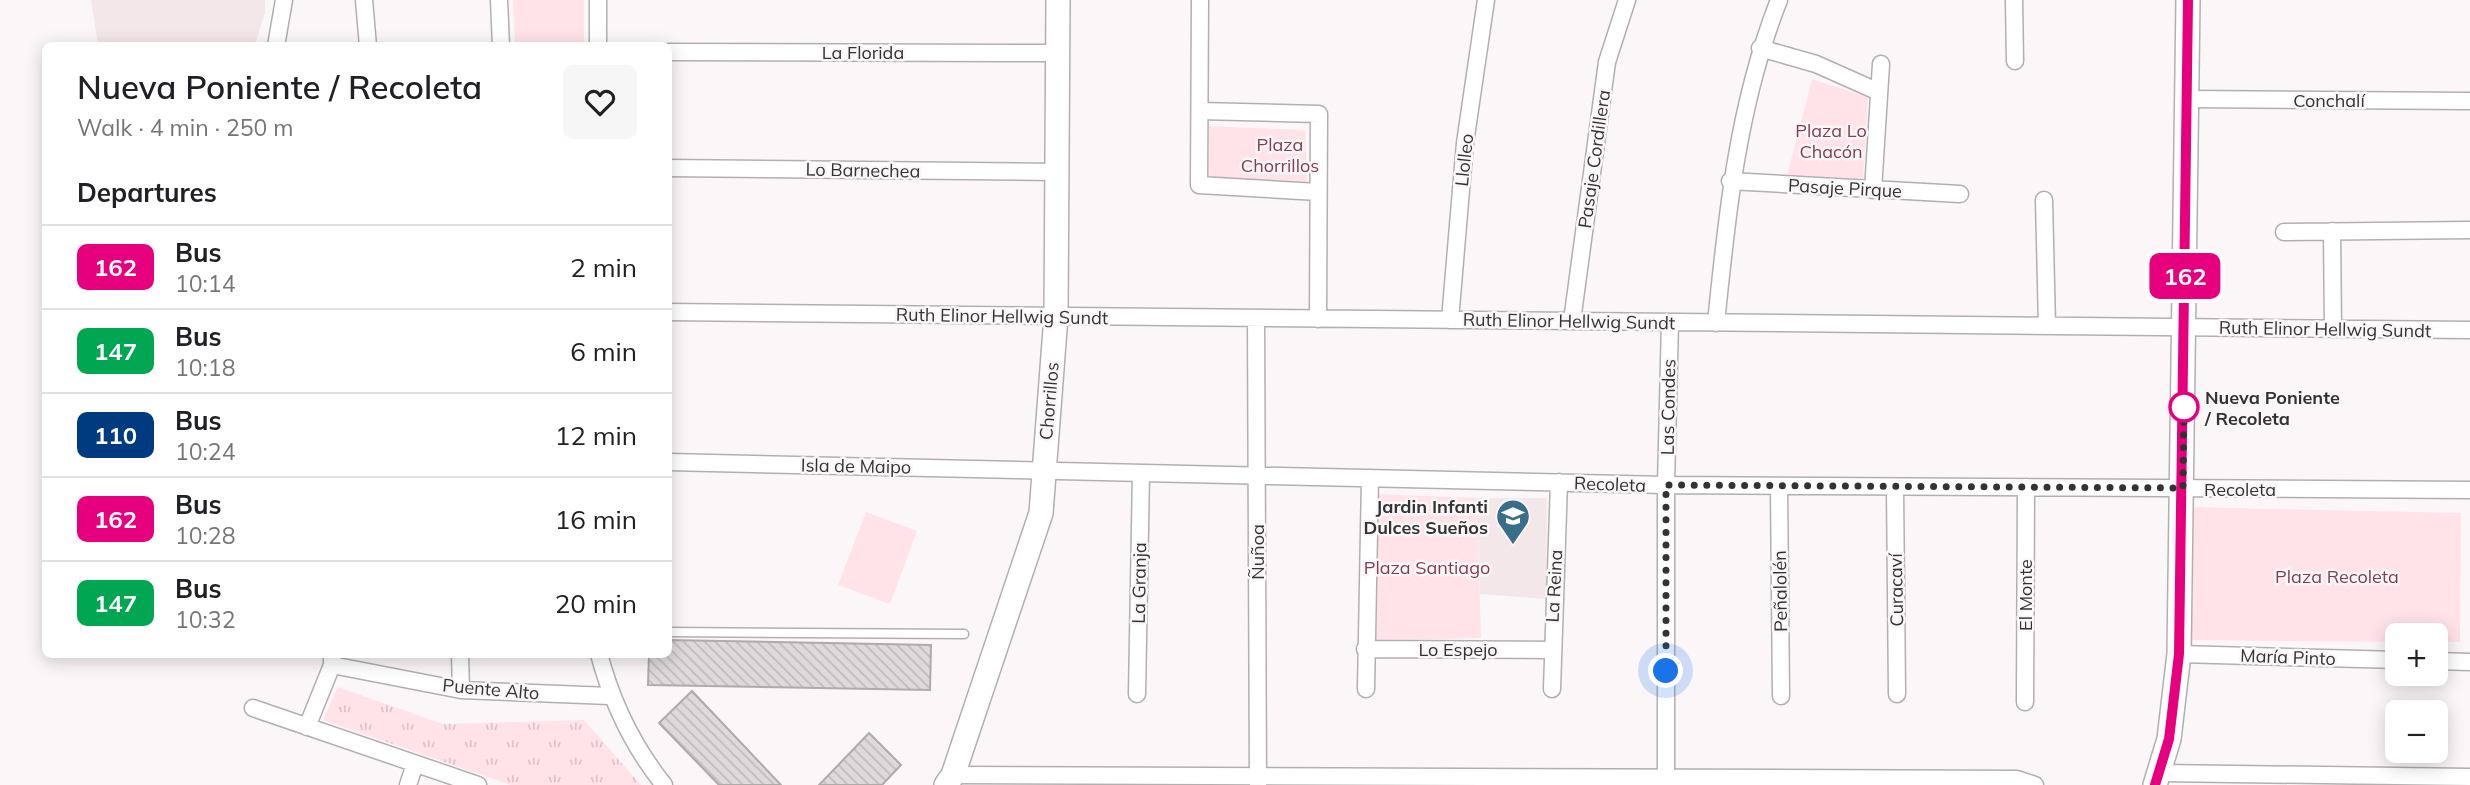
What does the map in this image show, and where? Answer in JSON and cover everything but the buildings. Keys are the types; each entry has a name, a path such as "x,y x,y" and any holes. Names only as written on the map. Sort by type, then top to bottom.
{"street":[{"path":"277,42 284,0"},
{"path":"364,0 368,42"},
{"path":"499,0 501,42"},
{"path":"598,0 598,42"},
{"name":"Chorrillos","path":"950,780 1041,513 1056,316 1058,0"},
{"path":"1199,0 1199,185 1318,192"},
{"name":"Llolleo","path":"1450,320 1465,143 1486,0"},
{"name":"Pasaje Cordillera","path":"1572,321 1608,62 1627,0"},
{"path":"1716,323 1730,181 1760,48 1779,0"},
{"path":"2014,0 2015,61"},
{"path":"2188,0 2179,654 2173,714 2158,779 2470,776"},
{"path":"1760,48 1816,64 1879,92"},
{"name":"La Florida","path":"672,52 1057,53"},
{"path":"1873,190 1881,64"},
{"name":"Conchalí","path":"2188,99 2470,101"},
{"path":"1200,111 1319,114 1318,319"},
{"name":"Lo Barnechea","path":"672,168 1056,172"},
{"name":"Pasaje Pirque","path":"1730,181 1959,194"},
{"path":"2044,200 2047,326"},
{"path":"2284,232 2470,230"},
{"path":"2332,232 2333,329"},
{"name":"Ruth Elinor Hellwig Sundt","path":"672,312 2470,331"},
{"name":"Ñuñoa","path":"1256,318 1258,781"},
{"name":"Las Condes","path":"1666,781 1666,485 1670,323"},
{"name":"Isla de Maipo","path":"672,462 1044,469"},
{"name":"Recoleta","path":"1044,469 1666,485 2470,490"},
{"name":"La Granja","path":"1138,694 1141,473"},
{"path":"1366,689 1370,478"},
{"name":"La Reina","path":"1552,689 1551,650 1559,482"},
{"name":"Peñalolén","path":"1779,486 1781,696"},
{"name":"Curacaví","path":"1895,487 1897,694"},
{"name":"El Monte","path":"2025,702 2026,488"},
{"name":"Lo Espejo","path":"1365,649 1551,650"},
{"name":"María Pinto","path":"2179,654 2385,660"},
{"path":"460,658 461,690"},
{"path":"600,658 610,696 642,755 664,785"},
{"path":"307,727 332,660"},
{"name":"Puente Alto","path":"332,660 461,690 610,696"},
{"path":"2448,662 2470,663"},
{"path":"253,708 478,785"},
{"path":"408,785 415,764"},
{"path":"950,780 2017,779 2035,785"}],"lane":[{"path":"672,632 964,634"}],"shaded area":[{"path":"91,0 265,0 265,12 256,42 98,42"},
{"name":"Jardin Infanti Dulces Sueños","path":"1477,498 1547,498 1546,599 1480,594"}],"green space":[{"path":"513,0 584,0 584,42 515,42"},
{"name":"Plaza Lo Chacón","path":"1812,79 1868,97 1863,180 1787,176"},
{"name":"Plaza Chorrillos","path":"1209,126 1305,130 1307,182 1209,177"},
{"name":"Plaza Santiago","path":"1373,494 1477,498 1481,638 1376,640"},
{"name":"Plaza Recoleta","path":"2190,507 2461,513 2460,642 2448,642 2448,623 2385,623 2385,642 2189,640"},
{"path":"866,512 917,531 890,604 838,585"},
{"path":"338,687 443,724 584,720 641,785 511,785 323,720"}],"bus line":[{"name":"162","path":"2155,785 2161,773 2169,739 2179,654 2188,0"}],"place":[{"name":"Nueva Poniente / Recoleta","path":"2184,407"},
{"name":"Jardin Infanti Dulces Sueños","path":"1513,546"}],"route":[{"path":"1666,671 1666,485 2183,488 2184,407"}]}
